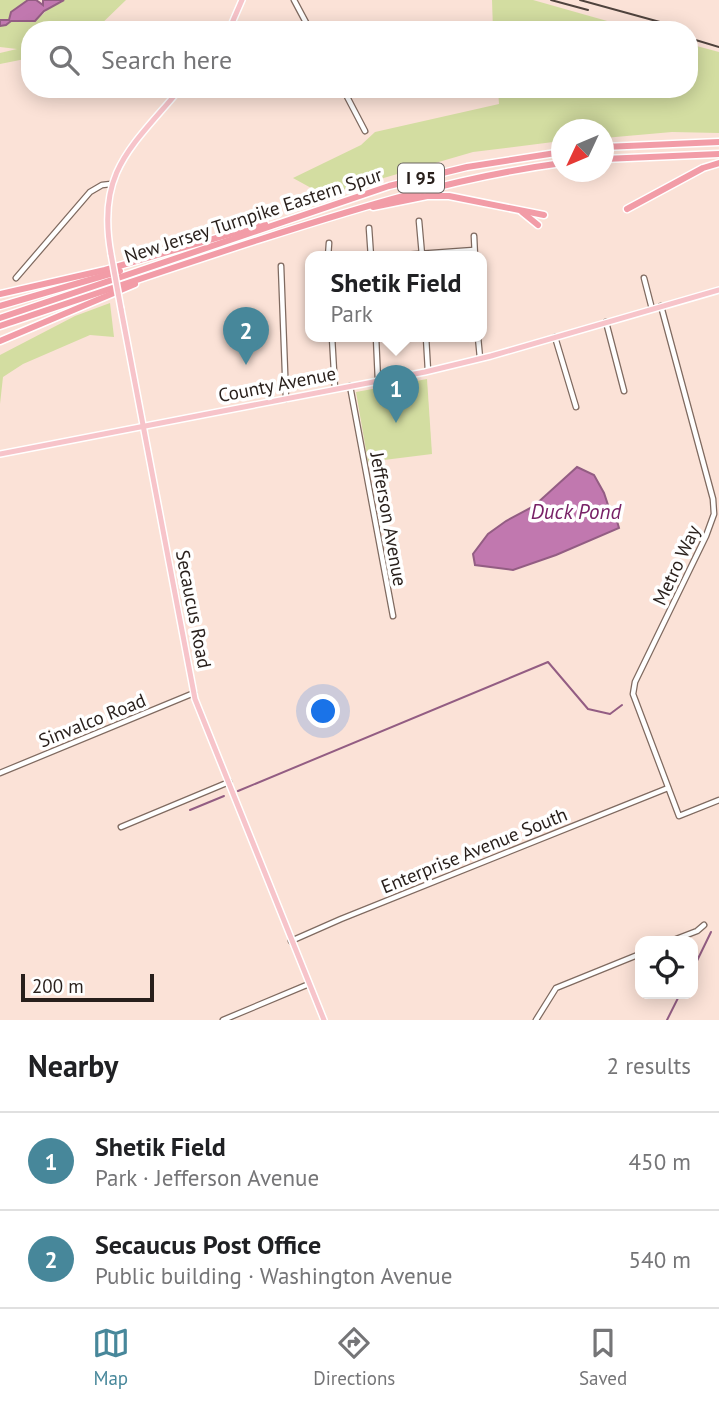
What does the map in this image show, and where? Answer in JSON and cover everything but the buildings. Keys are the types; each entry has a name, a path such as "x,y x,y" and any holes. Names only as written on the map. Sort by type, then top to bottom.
{"highway":[{"path":"614,147 719,142"},
{"name":"New Jersey Turnpike Eastern Spur","path":"0,318 368,193 487,163 551,154"},
{"path":"614,159 719,154"},
{"path":"627,209 697,171 719,163"},
{"name":"New Jersey Turnpike Eastern Spur","path":"0,326 344,213 442,185 551,165"},
{"path":"344,213 423,197 443,196 465,198 544,215"},
{"path":"517,209 538,225"},
{"path":"0,295 96,273 252,226 285,220"},
{"path":"0,306 169,259"},
{"path":"0,341 125,289 152,274"}],"main road":[{"path":"233,21 242,0"},
{"name":"Secaucus Road","path":"172,98 125,154 111,184 106,218 111,254 194,693 324,1020"},
{"name":"County Avenue","path":"0,454 428,371 719,290"}],"street":[{"path":"294,0 305,21"},
{"path":"348,98 365,131"},
{"path":"16,278 90,192 102,185 111,184"},
{"path":"419,221 422,251"},
{"path":"369,228 371,251"},
{"path":"465,251 474,250 474,236"},
{"path":"328,251 329,243"},
{"path":"281,266 286,399"},
{"path":"644,278 652,309"},
{"name":"Metro Way","path":"661,306 715,514 632,687 679,816 719,800"},
{"path":"606,321 624,391"},
{"path":"555,337 576,407"},
{"path":"332,342 335,389"},
{"path":"376,342 379,381"},
{"path":"426,342 428,371"},
{"path":"478,342 480,358"},
{"name":"Jefferson Avenue","path":"351,386 393,616"},
{"name":"Sinvalco Road","path":"0,773 194,693"},
{"path":"121,827 229,782"},
{"name":"Enterprise Avenue South","path":"291,941 668,788"},
{"path":"684,936 704,925"},
{"path":"536,1020 556,988 635,956"},
{"path":"223,1020 309,984"}],"green space":[{"path":"0,0 28,0 11,12 10,20 0,20"},
{"path":"64,0 126,0 104,21 26,21"},
{"path":"492,0 533,0 607,21 493,21"},
{"path":"11,21 21,21 21,60 0,64 0,53 17,49 0,47 0,26"},
{"path":"698,46 719,52 719,133 672,132 614,137 614,119 551,119 551,142 473,152 308,200 313,189 293,178 361,145 375,132 499,104 499,98 698,98"},
{"path":"110,303 114,337 90,335 23,364 3,377 0,404 0,355 75,316"},
{"path":"427,379 432,454 368,462 356,392"}],"water":[{"path":"28,0 36,0 43,5 43,0 64,0 44,11 35,21 11,21 0,26 0,20 9,20 11,12"},
{"name":"Duck Pond","path":"577,467 594,475 619,528 513,570 475,565 473,554 488,534 534,506"}],"waterway":[{"path":"238,791 548,662 588,709 610,714 622,705"},
{"path":"190,810 224,796"},
{"path":"698,959 711,932"},
{"path":"667,1020 678,999"}],"railway":[{"path":"551,0 588,10"},
{"path":"580,0 656,21"},
{"path":"698,41 719,47"}],"place":[{"name":"Secaucus Post Office","path":"246,365"},
{"name":"Shetik Field","path":"396,423"}]}
